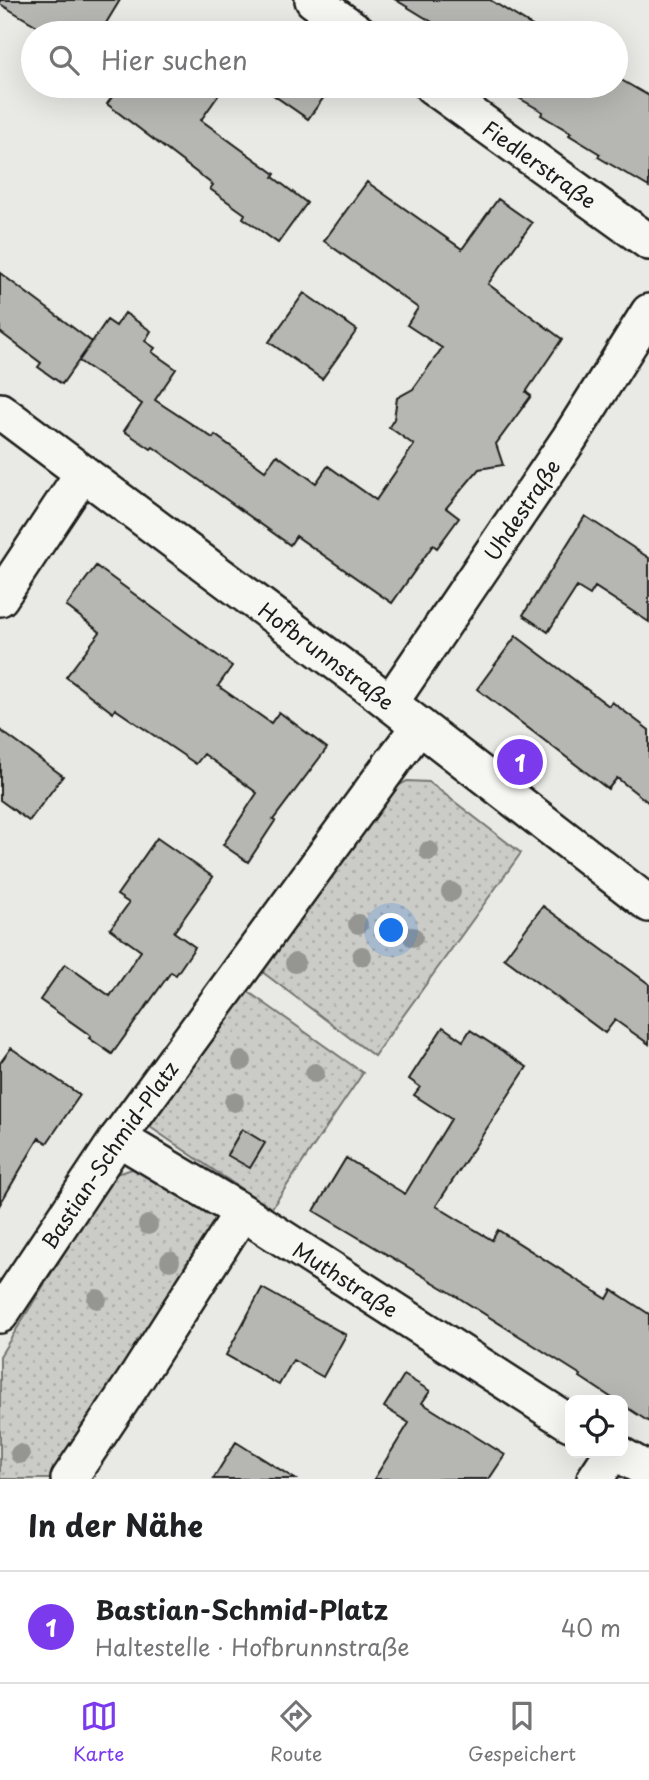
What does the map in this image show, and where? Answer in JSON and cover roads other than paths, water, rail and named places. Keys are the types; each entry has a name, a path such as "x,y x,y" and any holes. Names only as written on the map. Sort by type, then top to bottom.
{"street":[{"path":"313,0 342,21"},
{"name":"Fiedlerstraße","path":"449,98 649,242"},
{"name":"Uhdestraße","path":"390,703 569,439 649,312"},
{"name":"Hofbrunnstraße","path":"0,411 390,703 649,904"},
{"path":"0,598 83,473"},
{"name":"Bastian-Schmid-Platz","path":"0,1315 118,1138 419,726"},
{"name":"Muthstraße","path":"118,1138 242,1212 565,1420"},
{"path":"69,1479 242,1212"},
{"path":"595,1479 609,1458"},
{"path":"626,1458 649,1471"}],"place":[{"name":"Bastian-Schmid-Platz","path":"520,762"}]}
